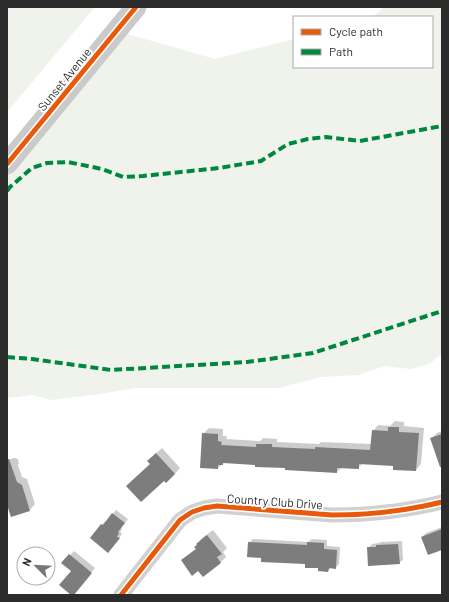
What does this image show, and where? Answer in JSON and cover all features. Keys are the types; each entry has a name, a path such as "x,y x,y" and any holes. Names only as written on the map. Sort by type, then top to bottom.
{"street":[{"name":"Sunset Avenue","path":"7,164 136,7"},
{"name":"Country Club Drive","path":"121,595 177,523 192,512 204,508 217,506 332,515 350,515 390,512 442,502"}],"shaded area":[{"path":"7,7 95,7 7,112"},
{"path":"384,7 442,7 442,354 429,364 411,369 384,366 359,375 321,377 279,388 134,388 51,400 33,395 7,398 7,164 117,31 215,59 293,39 293,68 433,68 433,16 373,16"}],"building":[{"path":"388,427 399,427 399,432 419,433 416,471 393,470 393,466 359,464 359,469 337,468 337,473 285,470 285,468 255,467 255,465 223,463 223,465 218,465 218,469 200,468 202,433 218,434 218,441 222,442 221,445 256,447 256,444 272,444 272,447 315,449 315,447 370,450 372,430 388,431"},
{"path":"442,434 442,467 440,467 430,438"},
{"path":"156,453 175,474 166,483 164,481 141,502 126,486 150,464 147,461"},
{"path":"7,459 9,459 17,482 22,485 30,511 11,517 7,505"},
{"path":"112,513 125,523 118,532 117,537 120,538 108,553 90,538"},
{"path":"442,529 442,550 428,555 421,537"},
{"path":"207,535 222,554 217,557 221,563 203,577 198,571 192,576 181,560 196,549 194,547 197,545 196,544"},
{"path":"248,542 307,545 307,542 324,543 324,549 337,550 336,569 329,568 328,572 318,571 318,568 305,568 305,564 261,562 261,558 247,557"},
{"path":"398,544 400,564 368,566 367,547"},
{"path":"69,554 92,573 74,595 71,595 59,585 71,571 61,563"}],"marked path":[{"path":"7,191 32,168 47,163 68,162 102,169 123,177 143,176 219,168 261,161 288,144 308,139 326,137 360,141 442,126"},
{"path":"7,357 111,370 247,362 313,353 442,311"}],"cycle path":[{"path":"7,164 136,7"},
{"path":"121,595 180,520 192,512 204,508 217,506 346,515 401,510 442,502"}]}
